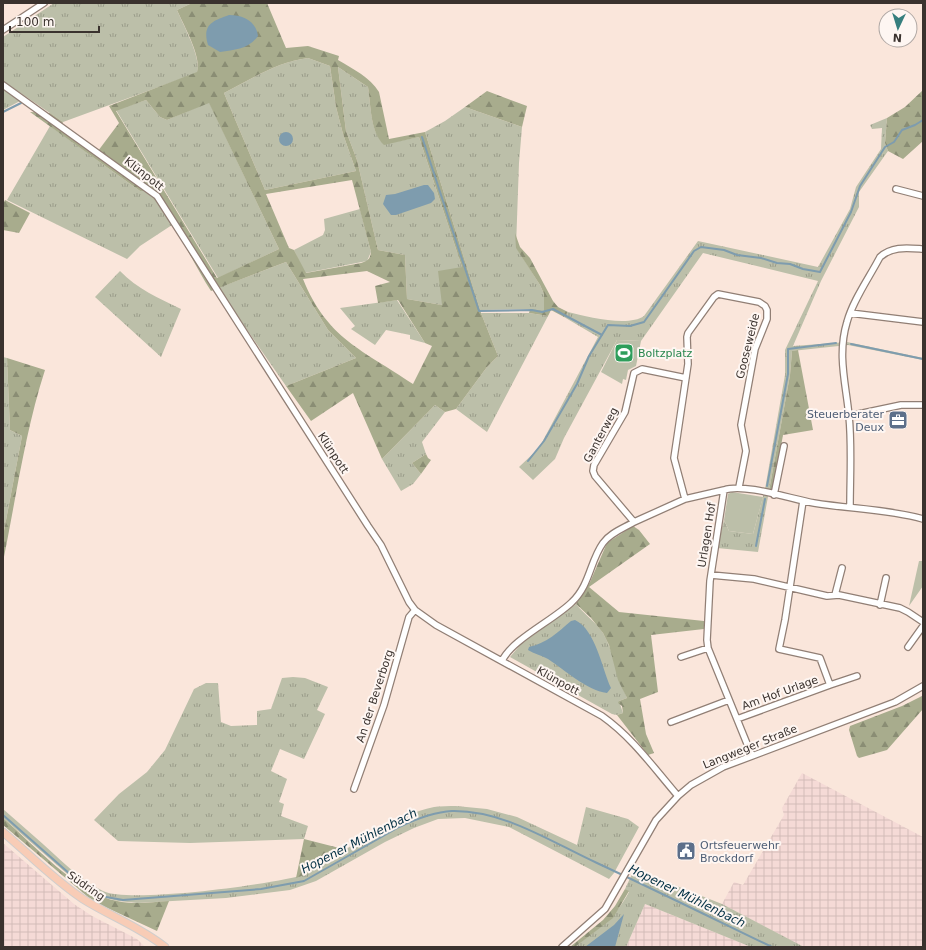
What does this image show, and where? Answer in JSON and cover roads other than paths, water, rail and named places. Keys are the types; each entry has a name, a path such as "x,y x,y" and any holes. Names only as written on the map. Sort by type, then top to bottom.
{"main road":[{"name":"Südring","path":"3,832 69,889 100,909 136,928 165,947"}],"street":[{"path":"3,30 44,3"},
{"name":"Klünpott","path":"3,85 157,196 168,210 228,309 368,526 392,567 403,592 415,610 436,625 602,716 616,726 632,741 678,796"},
{"path":"896,189 923,196"},
{"path":"850,507 851,448 849,416 841,363 842,342 850,312 880,257 885,253 898,248 923,249"},
{"name":"Gooseweide","path":"685,499 674,458 686,378 688,333 714,297 722,294 759,302 765,306 768,314 755,349 741,425 746,451 739,487"},
{"path":"850,312 923,322"},
{"name":"Ganterweg","path":"634,522 595,476 593,471 594,465 625,412 634,373 642,370 686,378"},
{"path":"849,416 901,405 923,404"},
{"path":"774,495 784,446"},
{"path":"739,487 803,501 895,513 923,519"},
{"name":"Urlagen Hof","path":"739,487 724,490 711,575 707,640 708,648 752,756"},
{"path":"502,661 510,649 573,601 588,580 604,543 610,536 634,522 685,499 724,490"},
{"path":"790,587 803,501"},
{"path":"835,595 842,568"},
{"name":"Urlagen Hof","path":"711,575 754,579 827,596 835,595 904,610 923,622"},
{"path":"880,605 886,578"},
{"name":"Am Hof Urlage","path":"790,587 779,649 820,658 830,685"},
{"name":"An der Beverborg","path":"354,789 384,705 409,617 415,610"},
{"path":"908,647 923,626"},
{"path":"681,657 708,648"},
{"name":"Am Hof Urlage","path":"737,720 857,676"},
{"name":"Langweger Straße","path":"562,947 605,909 656,820 678,796 705,776 752,756 895,702 923,686"},
{"path":"671,722 729,700"}],"water":[{"path":"229,15 239,16 248,20 255,26 258,36 246,46 220,52 208,45 206,33 213,22"},
{"path":"283,132 289,132 293,136 293,142 289,146 283,146 279,142 279,136"},
{"path":"428,185 434,193 435,199 431,203 396,215 391,215 383,204 386,195 395,194"},
{"path":"575,620 588,632 598,651 611,688 607,693 591,688 548,659 528,650 529,647 547,640 571,621"},
{"path":"624,914 615,947 585,947 614,925"}],"waterway":[{"path":"3,112 21,103"},
{"path":"528,461 544,441 577,384 589,356 608,325 630,326 644,322 694,251 701,247 724,250 737,255 761,258 820,272 851,212 860,186 885,147 894,142 902,130 923,120"},
{"path":"422,137 479,311 532,310 542,312 553,309 602,335"},
{"path":"767,486 788,374 788,349 836,343"},
{"path":"851,344 923,359"},
{"path":"756,546 765,499"},
{"name":"Hopener Mühlenbach","path":"3,815 79,882 106,897 123,900 261,889 304,881 412,821 431,814 452,811 471,812 509,821 545,837 772,947"}],"place":[{"name":"Boltzplatz","path":"624,353"},
{"name":"Steuerberater Deux","path":"898,420"},
{"name":"Ortsfeuerwehr Brockdorf","path":"686,851"}]}
